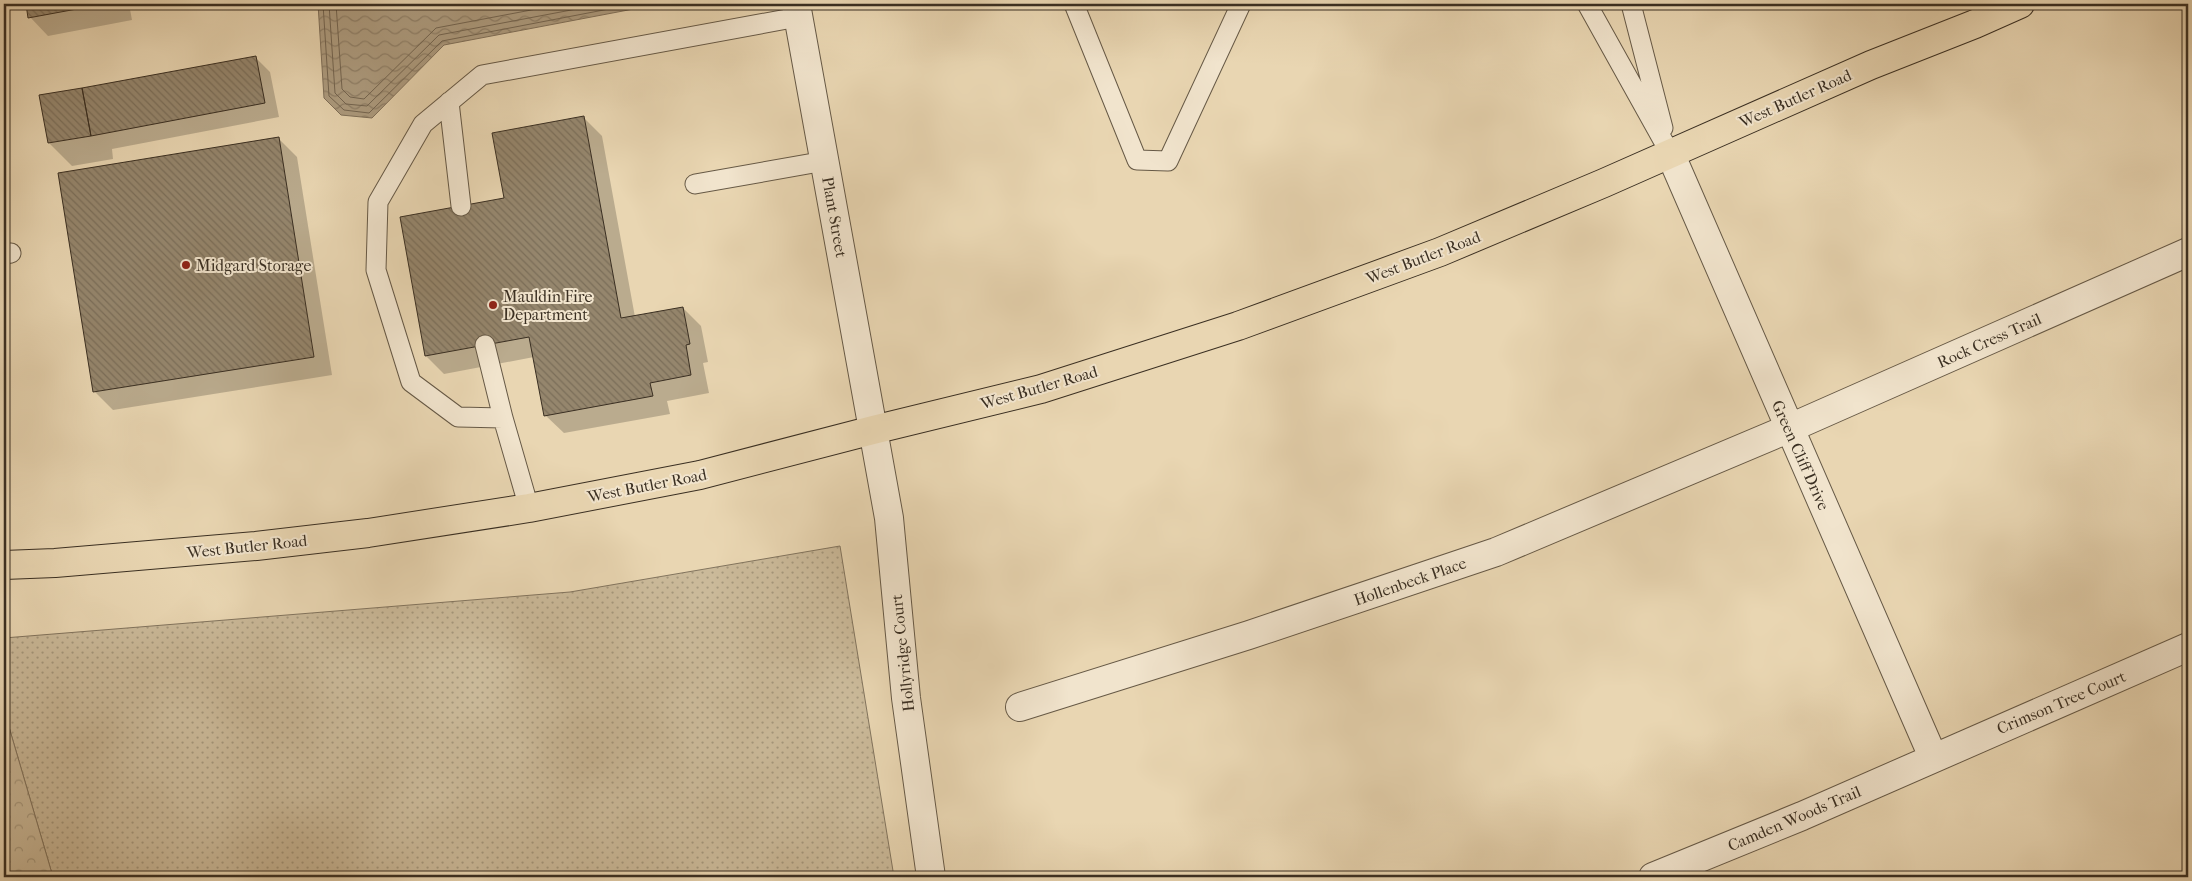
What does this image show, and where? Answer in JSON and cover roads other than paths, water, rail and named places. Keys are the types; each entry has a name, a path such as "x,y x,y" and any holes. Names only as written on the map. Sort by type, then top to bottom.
{"main road":[{"name":"West Butler Road","path":"4,565 56,563 256,546 368,533 529,508 700,476 874,430 1041,389 1238,326 1440,252 1871,65 2020,4"}],"street":[{"name":"Plant Street","path":"797,11 874,430"},
{"name":"Green Cliff Drive","path":"1670,153 1933,757"},
{"name":"Rock Cress Trail","path":"1790,428 2188,252"},
{"name":"Hollenbeck Place","path":"1020,706 1249,635 1496,552 1790,428"},
{"name":"Hollyridge Court","path":"874,430 889,518 906,698 931,877"},
{"name":"Crimson Tree Court","path":"1933,757 2188,647"},
{"name":"Camden Woods Trail","path":"1653,877 1802,816 1933,757"}],"lane":[{"path":"1074,4 1137,160 1168,161 1240,4"},
{"path":"1586,4 1670,153"},
{"path":"1631,4 1670,153"},
{"path":"503,418 458,417 411,382 376,270 378,202 423,124 482,75 797,11"},
{"path":"449,102 461,206"},
{"path":"695,184 824,161"},
{"path":"485,345 503,418 529,508"}],"water":[{"path":"318,4 646,4 644,7 444,45 372,118 341,115 324,98"}],"place":[{"name":"Midgard Storage","path":"186,265"},
{"name":"Mauldin Fire Department","path":"493,305"}]}
